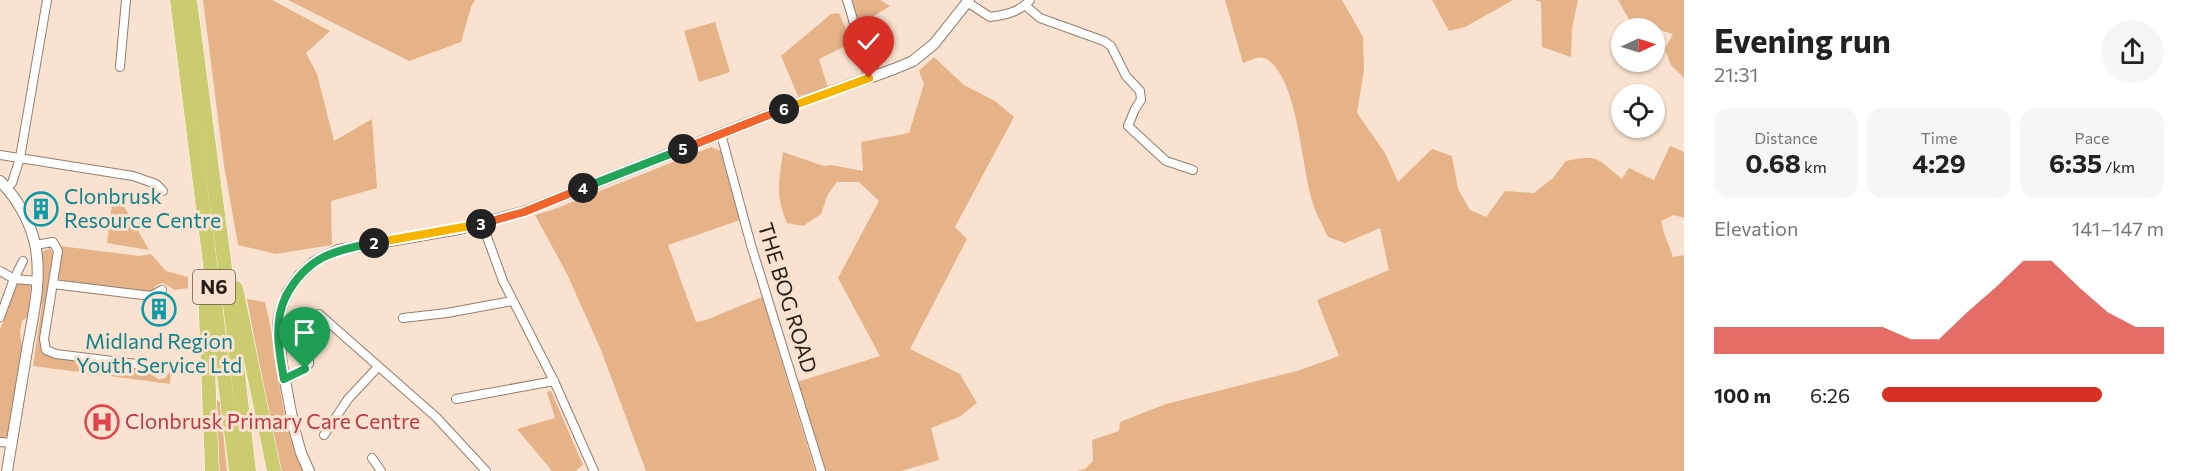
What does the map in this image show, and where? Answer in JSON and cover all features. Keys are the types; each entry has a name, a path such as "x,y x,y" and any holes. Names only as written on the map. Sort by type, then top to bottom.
{"highway":[{"name":"N6","path":"177,0 236,471"},
{"name":"N6","path":"190,0 249,471"},
{"name":"N6","path":"190,102 189,144 207,308 212,471"},
{"name":"N6","path":"211,162 274,471"}],"street":[{"path":"7,471 6,442 38,281 35,245 25,216 4,185 12,183 20,158 47,0"},
{"path":"120,67 126,0"},
{"path":"847,0 858,35 860,53 869,78"},
{"path":"309,471 298,445 284,379 278,331 280,312 292,285 314,262 344,249 482,223 524,212 914,61 944,34 968,1 990,16 1006,14 1028,3 1040,18 1104,41 1111,46 1126,76 1140,91 1142,100 1128,126 1166,161 1193,170"},
{"name":"THE BOG ROAD","path":"721,134 751,244 821,471"},
{"path":"0,154 133,176 156,184 163,191"},
{"path":"482,223 512,301 554,381 590,469"},
{"path":"35,245 53,242 58,254 44,339 44,347 48,351 161,367"},
{"path":"0,317 23,261"},
{"path":"0,271 14,279 38,281"},
{"path":"53,284 151,296 162,290"},
{"path":"403,318 447,314 512,301"},
{"path":"319,314 436,417 486,471"},
{"path":"284,379 293,376 309,364 309,358 300,348"},
{"path":"324,435 348,399 378,367"},
{"path":"456,399 554,381"},
{"path":"372,458 381,471"}],"shaded area":[{"path":"203,0 272,0 330,31 306,53 317,74 334,141 372,119 377,188 331,201 332,245 276,254 238,245 224,165"},
{"path":"288,0 475,0 461,42 409,61"},
{"path":"850,0 880,0 890,6 858,26"},
{"path":"1225,0 1342,0 1363,37 1364,70 1357,113 1385,153 1398,182 1432,149 1452,156 1458,189 1470,210 1486,217 1505,191 1534,193 1553,178 1566,161 1592,158 1622,179 1629,168 1654,180 1670,146 1684,152 1684,218 1674,215 1661,221 1673,257 1684,255 1684,471 1076,471 1085,469 1093,461 1092,440 1119,431 1120,422 1166,404 1297,371 1339,356 1317,300 1389,270 1380,228 1345,243 1328,237 1313,203 1298,127 1286,87 1278,71 1265,58 1256,58 1243,63"},
{"path":"1432,0 1513,0 1465,27 1449,31"},
{"path":"1534,0 1578,0 1572,28 1571,57 1542,47 1541,2"},
{"path":"1618,0 1684,0 1684,78 1671,65 1665,49 1673,34 1665,32 1665,18 1628,18"},
{"path":"839,13 852,43 819,59 828,88 798,96 781,56 831,14"},
{"path":"715,22 730,72 699,82 684,31"},
{"path":"934,57 964,85 995,101 1014,117 955,227 967,239 910,349 960,374 977,403 959,417 931,428 939,460 901,471 826,471 797,382 880,356 838,278 879,201 859,182 837,182 828,194 821,214 803,226 787,223 779,196 783,152 824,166 831,165 863,171 861,142 909,133 924,84 919,71"},
{"path":"711,147 721,151 740,220 668,245 696,322 762,297 815,471 646,471 601,350 567,274 535,215"},
{"path":"114,189 149,250 107,243"},
{"path":"60,246 139,256 151,254 166,271 188,277 188,288 175,290 163,283 150,292 60,281"},
{"path":"50,248 53,255 40,343 44,351 149,369 159,379 165,378 171,368 170,384 33,366 42,304 40,303 43,276 42,252"},
{"path":"17,282 31,284 28,316 22,321 20,332 22,348 8,434 5,438 0,439 0,330"},
{"path":"247,299 265,302 285,416 295,452 304,471 279,471"},
{"path":"551,391 583,465 575,471 552,471 517,429 555,418 547,392"},
{"path":"217,400 220,402 227,471 218,471"}],"place":[{"name":"Clonbrusk Resource Centre","path":"41,209"},
{"name":"Midland Region Youth Service Ltd","path":"159,309"},
{"name":"Clonbrusk Primary Care Centre","path":"102,422"}],"route":[{"path":"305,369 284,379 278,331 280,312 287,294 299,276 314,262 328,254 338,250 459,229 524,212 791,106 869,78"}]}
